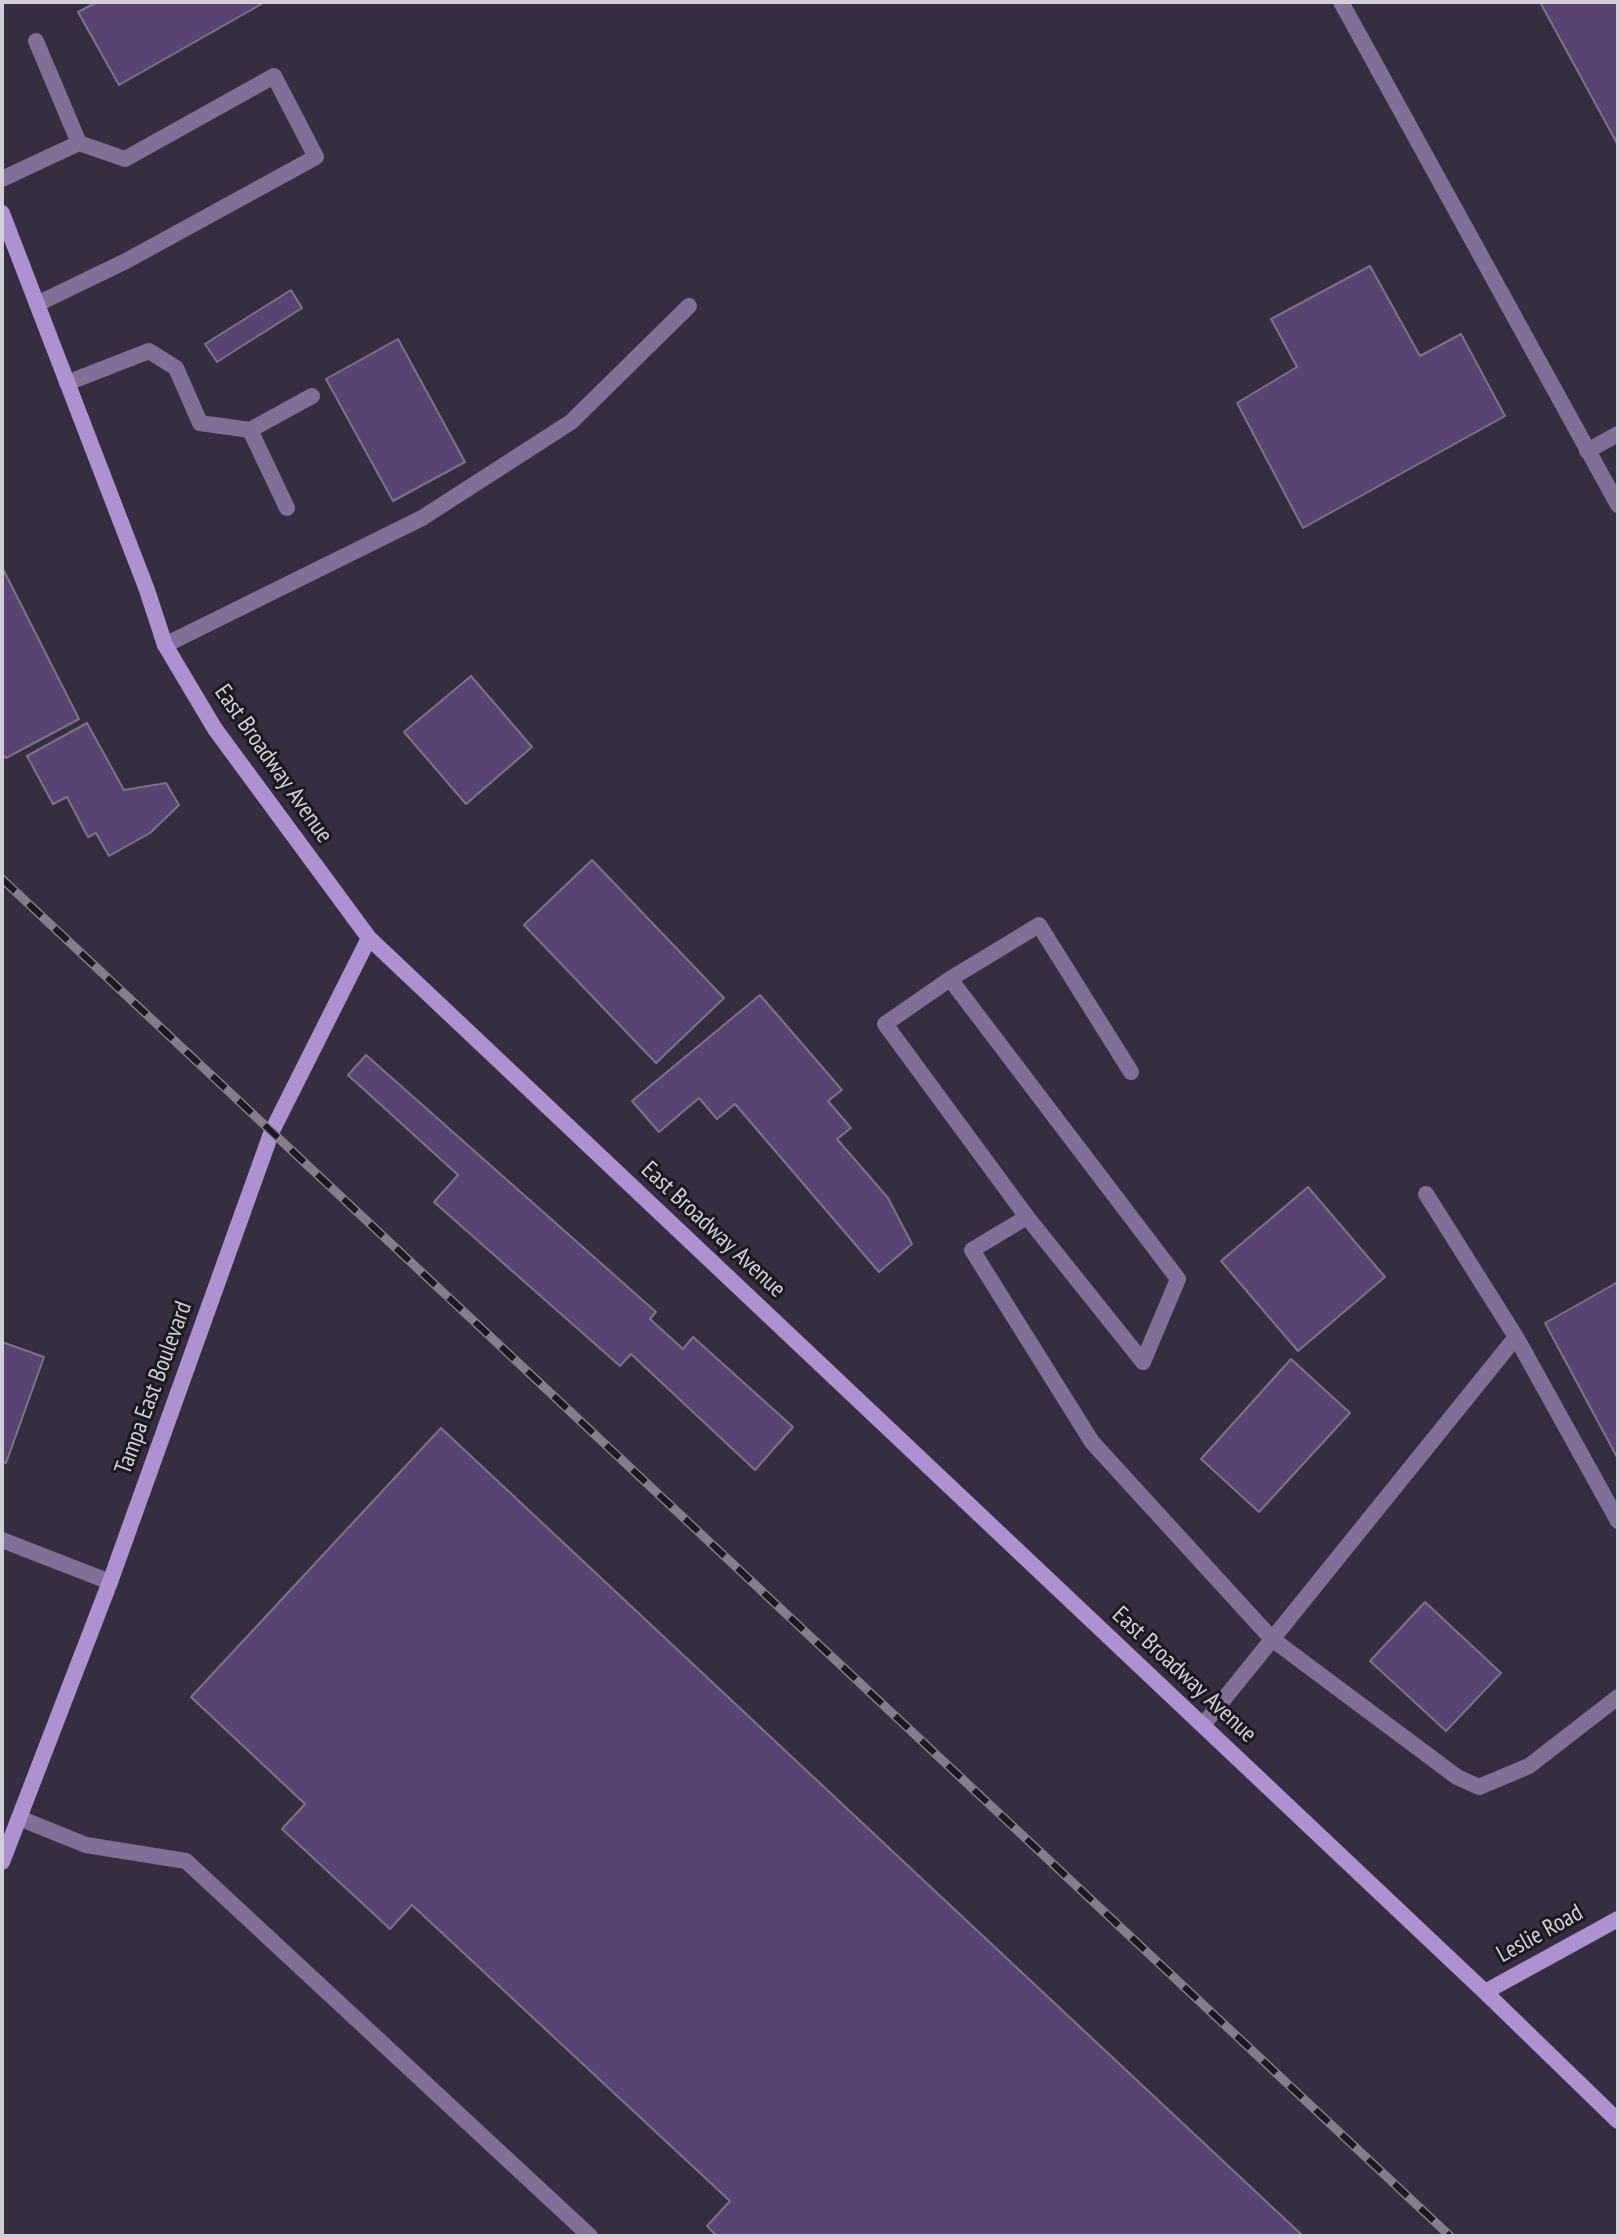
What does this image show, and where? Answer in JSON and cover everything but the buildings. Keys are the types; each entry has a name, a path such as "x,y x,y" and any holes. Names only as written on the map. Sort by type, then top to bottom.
{"main road":[{"name":"East Broadway Avenue","path":"2,213 147,590 165,645 215,729 369,938 1618,2121"},
{"name":"Tampa East Boulevard","path":"2,1862 110,1582 272,1131 369,938"},
{"name":"Leslie Road","path":"1485,1992 1618,1919"}],"lane":[{"path":"1341,2 1618,505"},
{"path":"36,41 79,143"},
{"path":"2,179 79,143 125,159 274,76 316,157 126,261 37,304"},
{"path":"165,645 422,518 571,422 689,306"},
{"path":"67,383 149,351 176,368 200,423 250,430 312,396"},
{"path":"250,430 287,508"},
{"path":"1587,451 1618,434"},
{"path":"950,979 1178,1279 1143,1362 1027,1217 885,1024 950,979 1039,925 1131,1072"},
{"path":"1426,1194 1516,1337 1618,1521"},
{"path":"1027,1217 972,1250 1092,1442 1272,1639 1457,1777 1479,1787 1529,1766 1618,1697"},
{"path":"1203,1725 1516,1337"},
{"path":"2,1540 110,1582"},
{"path":"19,1818 86,1845 186,1861 590,2236"}],"railway":[{"path":"2,879 1450,2236"}]}
